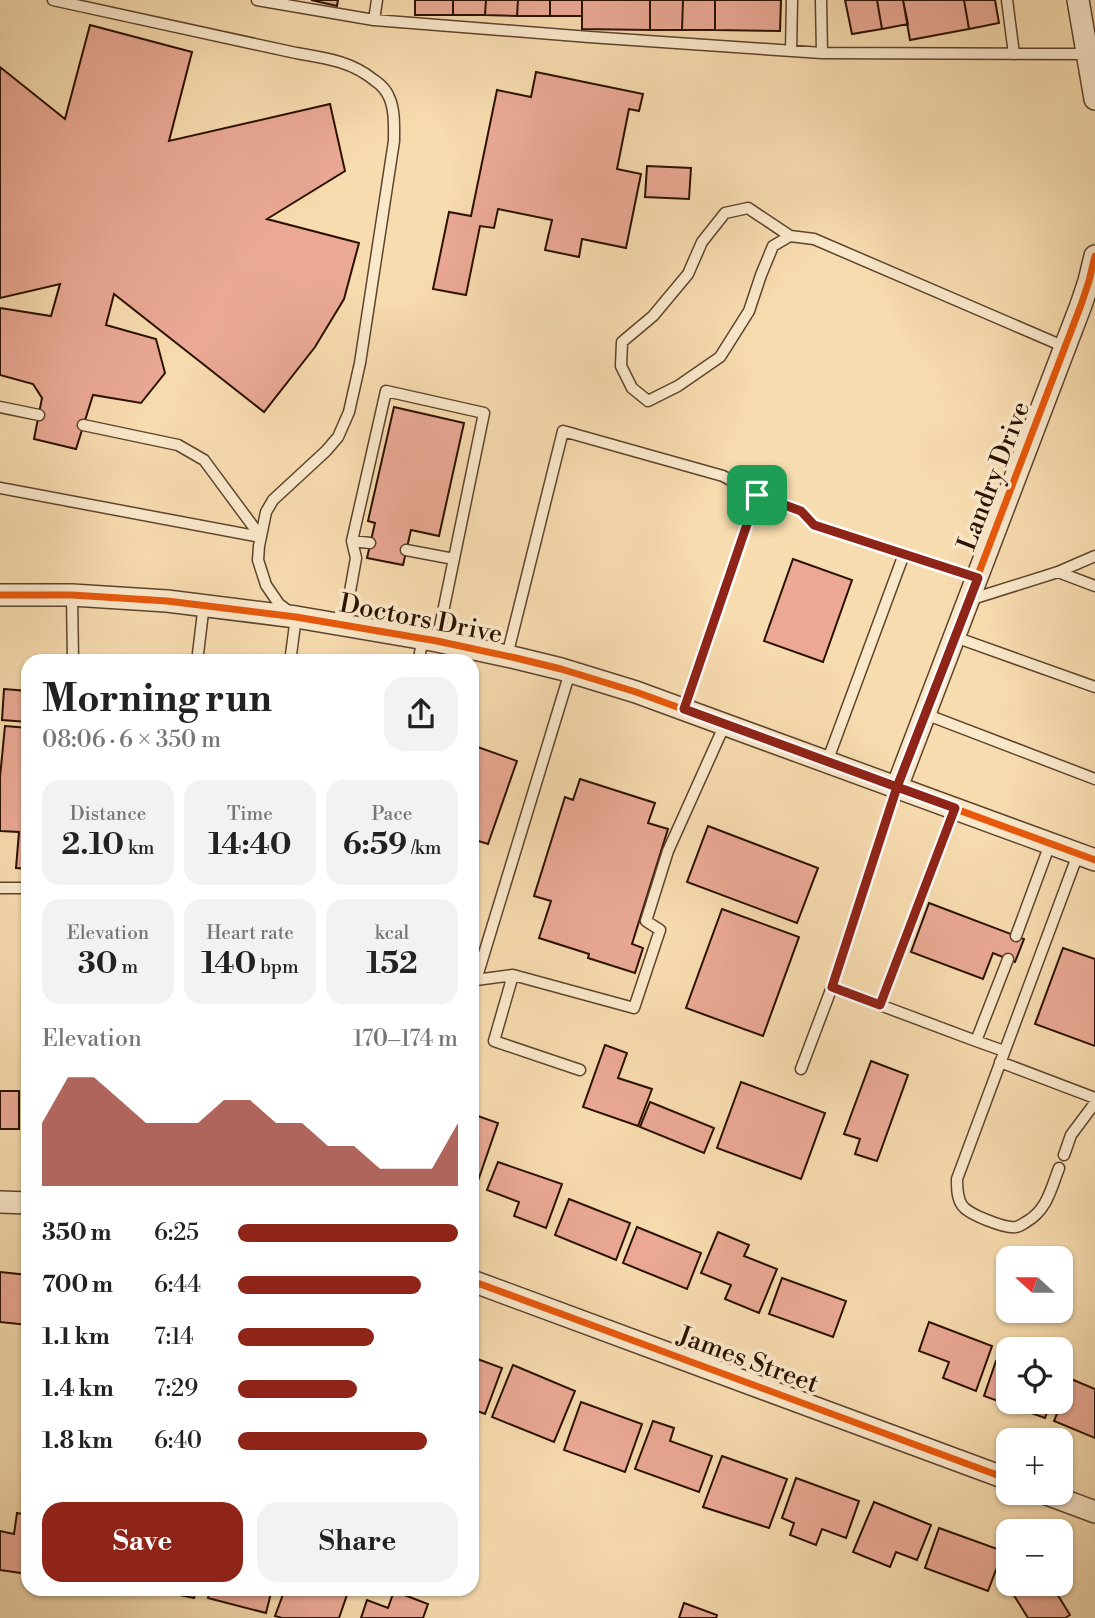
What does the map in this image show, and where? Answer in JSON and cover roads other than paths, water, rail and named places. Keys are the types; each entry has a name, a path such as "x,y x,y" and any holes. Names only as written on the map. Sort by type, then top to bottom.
{"street":[{"path":"1078,0 1095,99"},
{"name":"Landry Drive","path":"897,787 1090,281 1095,256"},
{"name":"Doctors Drive","path":"0,595 72,595 204,604 344,625 507,656 636,692 1086,857"},
{"path":"0,1202 21,1203"},
{"name":"James Street","path":"479,1284 996,1475"},
{"path":"1073,1504 1095,1512"}],"lane":[{"path":"53,0 336,59 365,73 381,85 389,96 394,141 360,363 349,412 338,437 326,451 273,500 261,537 258,560 267,586 279,604 296,617 291,654"},
{"path":"257,0 374,20 821,53 1088,54"},
{"path":"374,20 377,0"},
{"path":"791,51 792,0"},
{"path":"821,0 821,53"},
{"path":"1007,0 1014,54"},
{"path":"790,236 773,246 749,311 720,356 678,386 648,401 632,388 621,366 622,342 653,316 688,274 702,242 725,214 748,208 790,236 814,239 1065,347"},
{"path":"344,625 356,558 352,541 386,391 484,413 454,559 430,640 422,654"},
{"path":"0,407 38,415"},
{"path":"83,425 178,445 204,460 261,537"},
{"path":"507,656 563,431 723,476 757,495 801,511 814,525 978,578"},
{"path":"0,488 261,537"},
{"path":"684,709 757,495"},
{"path":"352,541 370,544"},
{"path":"406,550 454,559"},
{"path":"827,762 904,554"},
{"path":"969,600 1058,572 1095,556"},
{"path":"1058,572 1095,586"},
{"path":"72,595 73,654"},
{"path":"198,654 204,604"},
{"path":"955,637 1095,687"},
{"path":"479,964 570,672"},
{"path":"925,714 1095,779"},
{"path":"479,979 513,975 634,1008 660,930 646,921 668,851 725,724"},
{"path":"801,1069 832,987 897,787"},
{"path":"880,1005 955,808"},
{"path":"1016,936 1050,844"},
{"path":"1058,1169 1046,1205 1027,1222 1016,1227 1005,1226 967,1211 962,1205 957,1187 957,1179 1004,1051 1086,857"},
{"path":"0,888 21,888"},
{"path":"976,1041 1008,959"},
{"path":"513,975 494,1041 580,1070"},
{"path":"832,987 1004,1051"},
{"path":"1000,1062 1095,1101 1071,1135 1064,1153"}]}
